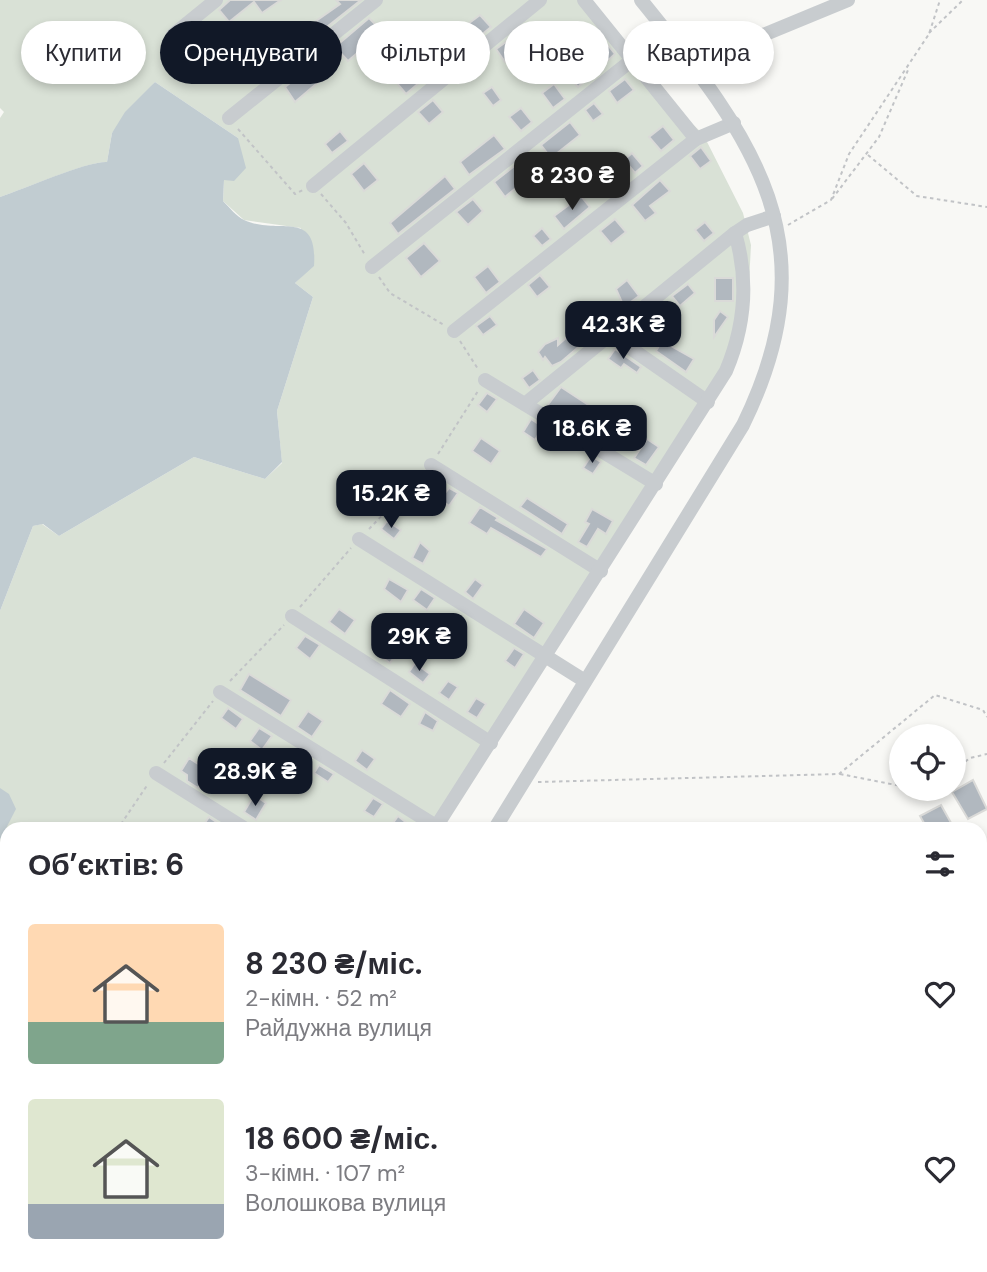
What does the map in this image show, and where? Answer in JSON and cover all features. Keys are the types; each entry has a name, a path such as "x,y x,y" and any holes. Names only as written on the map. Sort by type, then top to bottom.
{"street":[{"path":"190,21 216,0"},
{"path":"229,118 376,0"},
{"path":"313,186 540,0"},
{"path":"584,0 623,49"},
{"path":"641,0 658,21"},
{"path":"774,31 848,0"},
{"path":"372,268 623,67"},
{"path":"651,84 696,139"},
{"path":"499,822 743,425 765,379 778,332 782,276 778,231 759,168 734,123 707,84"},
{"path":"454,331 696,139 734,123"},
{"path":"525,404 735,233 747,225 774,216"},
{"path":"439,822 708,402 736,348 743,306 744,275 735,233"},
{"path":"610,334 708,402"},
{"path":"485,380 656,484"},
{"path":"431,465 601,571"},
{"path":"359,539 585,681"},
{"path":"292,616 491,743"},
{"path":"220,692 426,822"},
{"path":"156,773 234,822"}],"path":[{"path":"929,34 940,0"},
{"path":"831,200 849,154 929,34 963,0"},
{"path":"778,231 831,200 867,154 884,126 908,68"},
{"path":"122,822 156,773 220,692 292,616 359,539 431,465 485,380 454,331 390,293 346,223 313,186 295,194 229,118"},
{"path":"867,154 917,196 987,207"},
{"path":"839,774 935,695 983,710 987,717"},
{"path":"966,761 987,754"},
{"path":"523,782 839,774 889,784"}],"shaded area":[{"path":"0,0 592,0 609,21 504,21 504,84 609,84 609,21 623,39 623,84 659,84 684,116 703,134 743,213 751,245 748,302 740,349 446,822 0,822 0,611 33,526 42,524 59,536 194,457 265,479 282,463 277,411 313,297 295,283 302,276 301,228 244,220 223,201 224,180 238,138 155,82 112,133 107,162 71,171 0,197 0,118 4,112 0,108"},
{"path":"155,82 238,138 246,168 234,181 224,180 223,201 230,209 241,219 257,224 294,227 310,236 314,248 314,266 295,283 313,297 277,411 282,462 265,479 194,457 59,536 43,524 33,526 0,611 0,197 71,171 107,162 112,133 125,112"},
{"path":"0,788 9,794 16,809 9,822 0,822"}],"building":[{"path":"230,0 281,0 262,13 254,2 230,21 219,10"},
{"path":"336,0 361,0 334,21 316,21 340,4"},
{"path":"480,15 486,21 472,21"},
{"path":"356,29 356,54 348,61 342,55 342,41"},
{"path":"504,43 504,61 496,49"},
{"path":"609,46 615,54 609,59"},
{"path":"623,80 623,84 629,84 634,90 617,103 609,91"},
{"path":"289,84 316,84 295,102 285,87"},
{"path":"398,84 418,84 406,94"},
{"path":"554,84 565,99 553,108 542,93"},
{"path":"492,87 501,100 493,106 483,93"},
{"path":"433,100 443,112 429,124 418,112"},
{"path":"594,103 603,114 593,121 585,110"},
{"path":"521,108 532,122 521,131 509,117"},
{"path":"570,122 580,135 551,158 541,145"},
{"path":"663,126 674,140 661,151 649,137"},
{"path":"340,131 348,141 332,153 325,144"},
{"path":"494,135 505,149 469,175 460,162"},
{"path":"701,147 711,161 700,169 690,156"},
{"path":"632,153 643,166 635,173 624,160"},
{"path":"364,163 378,180 364,191 351,174"},
{"path":"517,164 528,178 505,197 494,182"},
{"path":"612,170 622,183 613,189 604,176"},
{"path":"445,176 455,189 398,234 390,223"},
{"path":"660,180 670,191 650,206 656,213 645,221 632,205"},
{"path":"581,196 590,207 564,229 554,216"},
{"path":"473,199 483,211 468,225 456,212"},
{"path":"615,219 626,232 611,244 600,231"},
{"path":"705,222 714,233 704,241 695,230"},
{"path":"542,228 551,239 542,246 533,236"},
{"path":"424,243 440,261 421,277 406,258"},
{"path":"488,266 500,282 486,293 474,277"},
{"path":"540,275 550,287 537,297 528,285"},
{"path":"715,278 733,278 733,301 715,301"},
{"path":"627,280 639,296 624,307 616,289"},
{"path":"688,284 695,293 680,306 672,296"},
{"path":"600,308 610,320 561,362 552,366 545,357 543,360 538,352 545,344 558,338 558,345"},
{"path":"720,311 728,317 714,337 714,320"},
{"path":"490,316 497,325 483,335 476,326"},
{"path":"662,341 694,359 686,372 656,351"},
{"path":"615,349 641,367 637,373 624,364 621,368 608,359"},
{"path":"533,370 540,380 529,388 522,378"},
{"path":"561,387 596,410 586,424 570,414 567,418 547,406"},
{"path":"487,393 497,399 487,412 478,405"},
{"path":"531,419 543,427 535,440 523,432"},
{"path":"613,422 624,429 612,446 602,440"},
{"path":"481,438 500,451 491,464 472,451"},
{"path":"647,439 659,447 646,465 634,458"},
{"path":"591,456 601,462 593,474 583,468"},
{"path":"449,488 458,493 449,506 440,499"},
{"path":"527,498 568,524 562,534 520,507"},
{"path":"480,507 498,518 496,520 547,549 541,557 491,528 487,534 469,523"},
{"path":"592,509 613,521 606,534 598,529 587,547 578,542 589,524 585,522"},
{"path":"387,521 401,530 394,539 381,529"},
{"path":"420,542 430,551 423,564 412,558"},
{"path":"389,579 408,590 401,602 384,589"},
{"path":"475,579 483,585 473,599 465,592"},
{"path":"421,589 435,598 427,610 413,600"},
{"path":"339,609 355,620 345,634 329,622"},
{"path":"524,609 544,623 534,638 514,624"},
{"path":"305,636 320,645 310,659 296,648"},
{"path":"390,643 399,650 390,663 380,656"},
{"path":"514,648 524,654 515,668 505,661"},
{"path":"415,663 430,674 423,683 409,672"},
{"path":"249,674 291,700 281,716 240,690"},
{"path":"448,681 458,687 449,700 439,693"},
{"path":"390,690 410,704 401,717 381,704"},
{"path":"476,698 486,704 477,718 467,712"},
{"path":"228,708 243,719 236,729 221,718"},
{"path":"308,711 323,721 312,737 297,727"},
{"path":"425,712 438,721 433,731 419,724"},
{"path":"259,728 272,736 262,750 250,741"},
{"path":"362,750 375,759 367,770 355,761"},
{"path":"189,758 209,771 198,788 187,781 187,775 181,771"},
{"path":"319,765 334,774 328,782 314,773"},
{"path":"973,780 987,809 968,819 957,801 966,801 966,784"},
{"path":"254,795 266,803 256,820 244,812"},
{"path":"373,798 383,804 374,817 364,811"},
{"path":"941,805 951,822 923,822 920,816"},
{"path":"398,816 406,822 394,822"}]}
